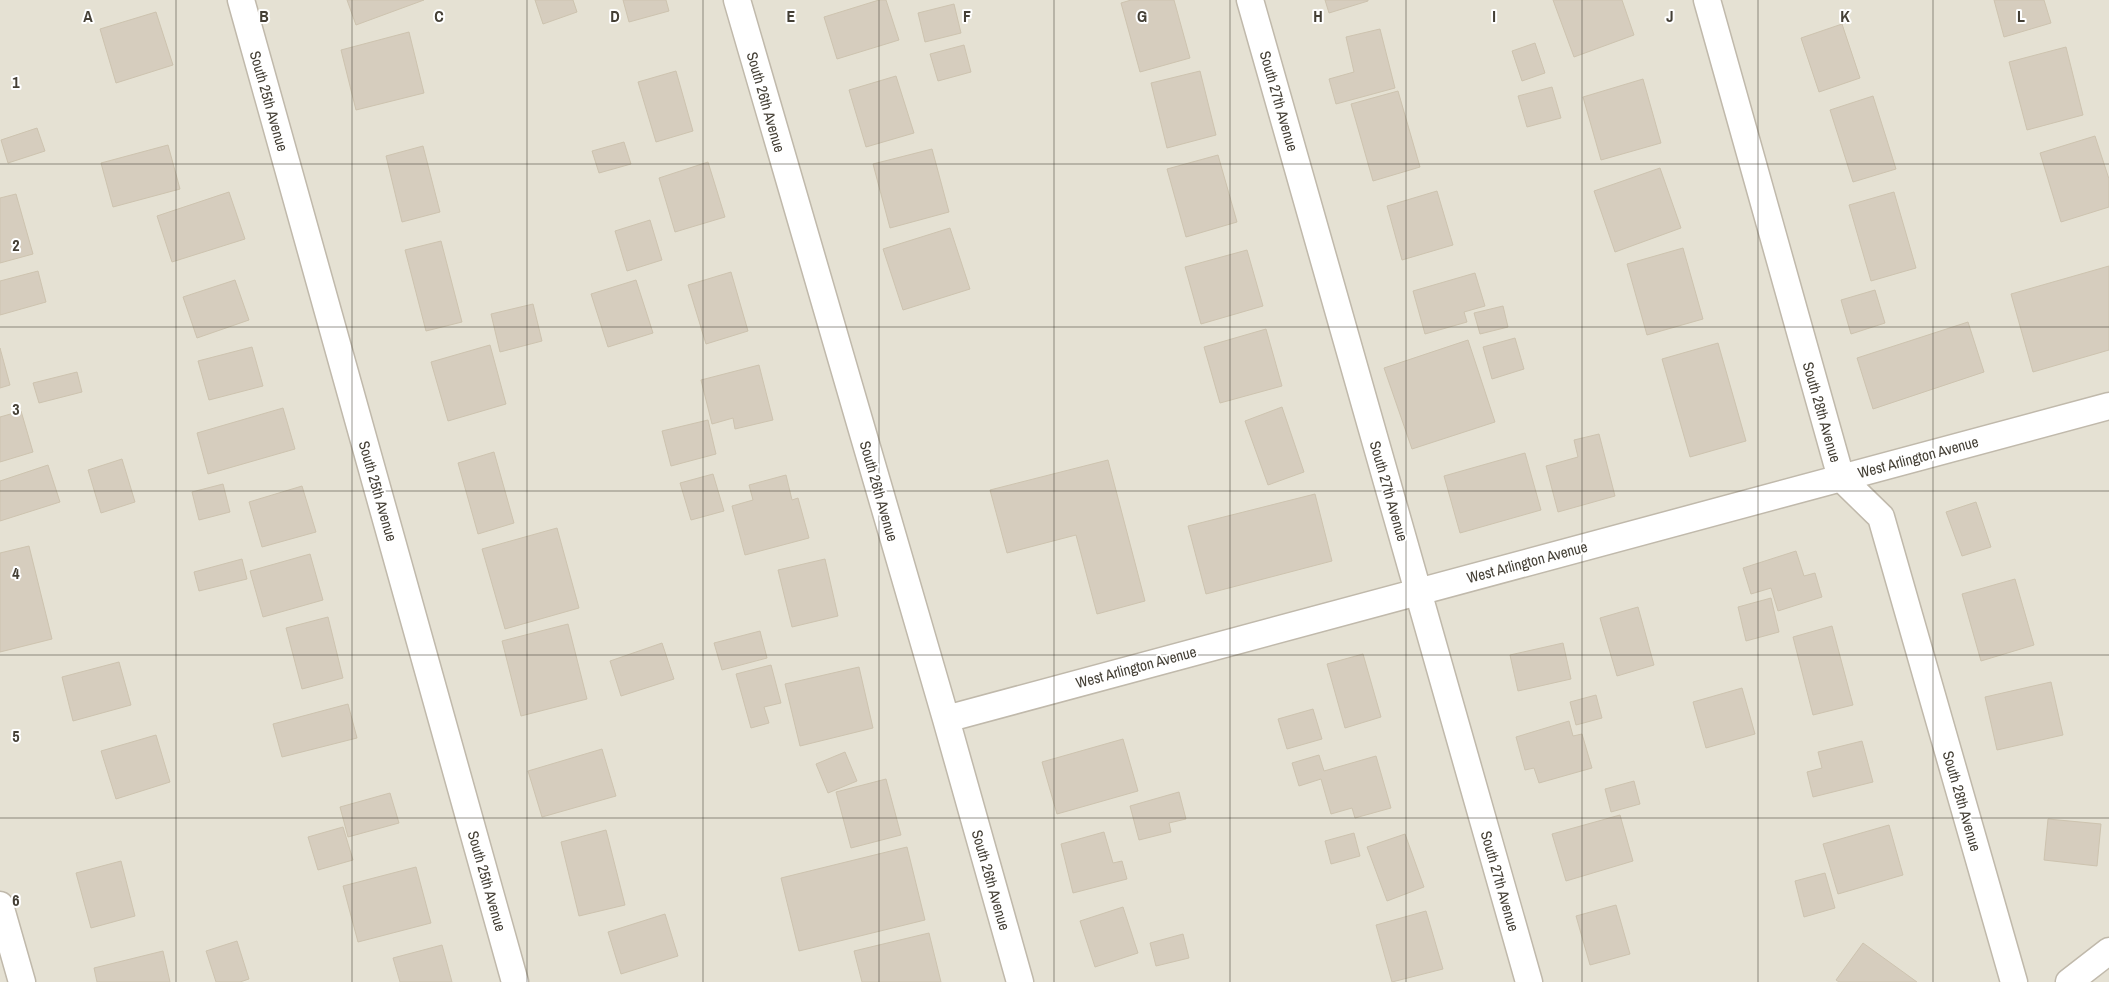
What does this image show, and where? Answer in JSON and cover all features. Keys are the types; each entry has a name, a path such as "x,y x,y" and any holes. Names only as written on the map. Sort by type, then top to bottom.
{"street":[{"name":"South 25th Avenue","path":"241,0 515,982"},
{"name":"South 26th Avenue","path":"737,0 946,719 1020,982"},
{"name":"South 27th Avenue","path":"1250,0 1529,982"},
{"name":"South 28th Avenue","path":"1707,0 1841,478 1881,517 2014,982"},
{"name":"West Arlington Avenue","path":"946,719 2109,406"},
{"path":"0,905 22,982"},
{"path":"2069,982 2109,951"}],"shaded area":[{"path":"0,0 2109,0 2109,982 0,982"}],"building":[{"path":"347,0 424,0 356,25"},
{"path":"535,0 573,0 577,12 543,24"},
{"path":"623,0 666,0 669,11 629,22"},
{"path":"879,0 886,0 899,40 837,59 824,17"},
{"path":"1131,0 1174,0 1190,58 1140,72 1121,3"},
{"path":"1325,0 1368,0 1368,1 1329,13"},
{"path":"1553,0 1622,0 1634,35 1574,57"},
{"path":"1994,0 2044,0 2051,23 2004,37"},
{"path":"954,4 961,33 925,42 918,13"},
{"path":"156,12 173,65 116,83 100,29"},
{"path":"1842,24 1860,78 1819,92 1801,38"},
{"path":"1380,29 1395,88 1336,104 1329,79 1354,72 1346,37"},
{"path":"409,32 424,93 356,110 341,50"},
{"path":"1535,43 1545,73 1522,81 1512,51"},
{"path":"964,45 971,72 938,81 930,54"},
{"path":"2066,47 2083,115 2027,130 2009,62"},
{"path":"676,71 693,131 656,142 638,82"},
{"path":"1200,71 1216,135 1167,148 1151,83"},
{"path":"896,76 914,133 866,147 849,90"},
{"path":"1643,79 1661,143 1601,160 1583,97"},
{"path":"1552,87 1561,118 1527,127 1518,96"},
{"path":"1398,91 1420,167 1373,181 1351,104"},
{"path":"1873,96 1896,169 1853,182 1830,110"},
{"path":"37,128 45,151 8,163 1,140"},
{"path":"2095,136 2109,179 2109,207 2061,222 2040,153"},
{"path":"624,142 631,164 599,173 592,151"},
{"path":"168,145 180,189 113,207 101,163"},
{"path":"423,146 440,212 402,222 386,156"},
{"path":"932,149 949,212 890,228 873,164"},
{"path":"1218,155 1237,222 1186,237 1167,169"},
{"path":"708,162 725,217 675,232 659,178"},
{"path":"1660,168 1681,228 1615,252 1594,191"},
{"path":"1437,191 1453,245 1402,260 1387,206"},
{"path":"229,192 245,239 172,262 157,216"},
{"path":"1894,192 1916,268 1871,281 1849,205"},
{"path":"16,194 33,254 0,263 0,198"},
{"path":"650,220 662,260 627,271 615,231"},
{"path":"950,228 970,289 903,310 883,249"},
{"path":"441,241 462,322 426,331 405,250"},
{"path":"1683,248 1703,319 1647,335 1627,264"},
{"path":"1247,250 1263,306 1201,324 1185,267"},
{"path":"2109,266 2109,350 2033,372 2011,294"},
{"path":"38,271 46,302 0,315 0,281"},
{"path":"731,272 748,331 706,344 688,285"},
{"path":"1475,273 1485,306 1464,312 1467,322 1425,334 1413,291"},
{"path":"235,280 249,320 197,338 183,297"},
{"path":"636,280 653,333 608,347 591,294"},
{"path":"1875,290 1885,323 1851,334 1841,300"},
{"path":"533,304 542,341 500,352 491,314"},
{"path":"1503,306 1508,327 1480,334 1474,313"},
{"path":"1968,322 1984,372 1873,409 1857,358"},
{"path":"1266,329 1282,386 1220,403 1204,347"},
{"path":"1515,338 1524,369 1492,379 1483,347"},
{"path":"1468,340 1495,422 1412,449 1384,368"},
{"path":"1718,343 1746,441 1690,457 1662,359"},
{"path":"490,345 506,404 448,421 431,362"},
{"path":"252,347 263,386 209,400 198,361"},
{"path":"0,348 10,385 0,388"},
{"path":"759,365 773,420 735,429 733,418 712,424 701,380"},
{"path":"77,372 82,392 39,403 33,383"},
{"path":"1282,407 1304,472 1268,485 1245,421"},
{"path":"283,408 295,449 208,474 197,433"},
{"path":"21,411 33,452 0,462 0,417"},
{"path":"708,420 716,454 671,466 662,431"},
{"path":"1599,434 1615,496 1558,512 1546,466 1578,457 1574,440"},
{"path":"494,452 514,523 478,534 458,463"},
{"path":"1525,453 1541,510 1460,533 1444,476"},
{"path":"122,459 135,502 101,513 88,470"},
{"path":"1108,460 1145,601 1097,614 1076,535 1007,553 990,490"},
{"path":"48,465 60,502 0,521 0,481"},
{"path":"713,474 724,511 691,520 680,483"},
{"path":"786,475 792,500 798,498 809,538 745,555 732,506 753,500 749,485"},
{"path":"223,484 230,512 199,520 192,492"},
{"path":"302,486 316,532 262,547 249,502"},
{"path":"1315,494 1332,561 1206,594 1188,526"},
{"path":"1976,502 1991,547 1962,556 1946,512"},
{"path":"557,528 579,608 505,629 482,549"},
{"path":"29,546 52,639 0,652 0,553"},
{"path":"1796,551 1804,576 1815,573 1822,597 1778,611 1771,588 1751,594 1743,568"},
{"path":"310,554 323,600 263,617 250,571"},
{"path":"242,559 247,579 199,591 194,572"},
{"path":"825,559 838,616 792,627 778,570"},
{"path":"2015,579 2034,645 1981,661 1962,594"},
{"path":"1771,598 1779,632 1746,641 1738,607"},
{"path":"1638,607 1654,665 1617,676 1600,618"},
{"path":"328,617 343,678 302,689 286,628"},
{"path":"568,624 587,699 521,716 502,641"},
{"path":"1832,626 1853,705 1813,715 1793,637"},
{"path":"760,631 767,658 722,670 714,643"},
{"path":"662,643 674,679 621,696 610,661"},
{"path":"1563,643 1571,679 1518,691 1510,655"},
{"path":"1363,654 1381,717 1345,728 1327,664"},
{"path":"119,662 131,705 73,721 62,677"},
{"path":"771,665 781,703 764,707 769,723 751,728 736,674"},
{"path":"859,667 873,728 800,746 785,684"},
{"path":"2051,682 2063,735 1997,750 1985,697"},
{"path":"1742,688 1755,734 1706,748 1693,702"},
{"path":"1596,695 1602,718 1576,725 1570,702"},
{"path":"348,704 357,738 282,757 273,724"},
{"path":"1313,709 1322,739 1287,749 1278,719"},
{"path":"1569,721 1573,736 1582,734 1592,768 1539,783 1534,768 1525,770 1516,737"},
{"path":"156,735 170,782 116,799 101,751"},
{"path":"1123,739 1138,791 1057,814 1042,762"},
{"path":"1862,741 1873,782 1813,797 1807,772 1822,768 1818,752"},
{"path":"602,749 616,796 542,817 528,771"},
{"path":"845,752 857,781 828,793 816,764"},
{"path":"1319,755 1324,771 1376,756 1391,808 1355,818 1352,808 1331,814 1321,779 1299,786 1292,763"},
{"path":"886,779 901,835 851,848 836,792"},
{"path":"1634,781 1640,804 1611,812 1605,789"},
{"path":"1179,792 1186,819 1169,823 1171,832 1139,840 1130,806"},
{"path":"390,793 399,823 348,837 340,807"},
{"path":"1620,815 1633,861 1566,881 1552,834"},
{"path":"2048,819 2101,824 2097,866 2044,860"},
{"path":"1889,825 1903,875 1838,894 1823,844"},
{"path":"343,827 353,860 318,870 308,837"},
{"path":"606,830 625,905 579,916 561,842"},
{"path":"1104,832 1113,863 1122,861 1127,879 1073,893 1061,844"},
{"path":"1354,833 1360,856 1331,864 1325,841"},
{"path":"1405,834 1424,887 1387,901 1367,847"},
{"path":"907,847 925,920 799,951 781,878"},
{"path":"121,861 135,916 91,928 76,873"},
{"path":"416,867 431,923 358,942 343,886"},
{"path":"1825,873 1835,908 1804,917 1795,881"},
{"path":"1616,905 1630,954 1590,965 1576,916"},
{"path":"1123,907 1138,953 1095,967 1080,921"},
{"path":"1426,911 1443,969 1392,982 1376,925"},
{"path":"665,914 678,956 621,974 608,932"},
{"path":"929,933 941,982 862,982 854,951"},
{"path":"1183,934 1189,958 1156,966 1150,943"},
{"path":"237,941 249,979 240,982 216,982 206,951"},
{"path":"1863,943 1917,982 1839,982 1836,980"},
{"path":"442,945 452,982 400,982 393,958"},
{"path":"163,951 170,982 97,982 94,968"}]}
